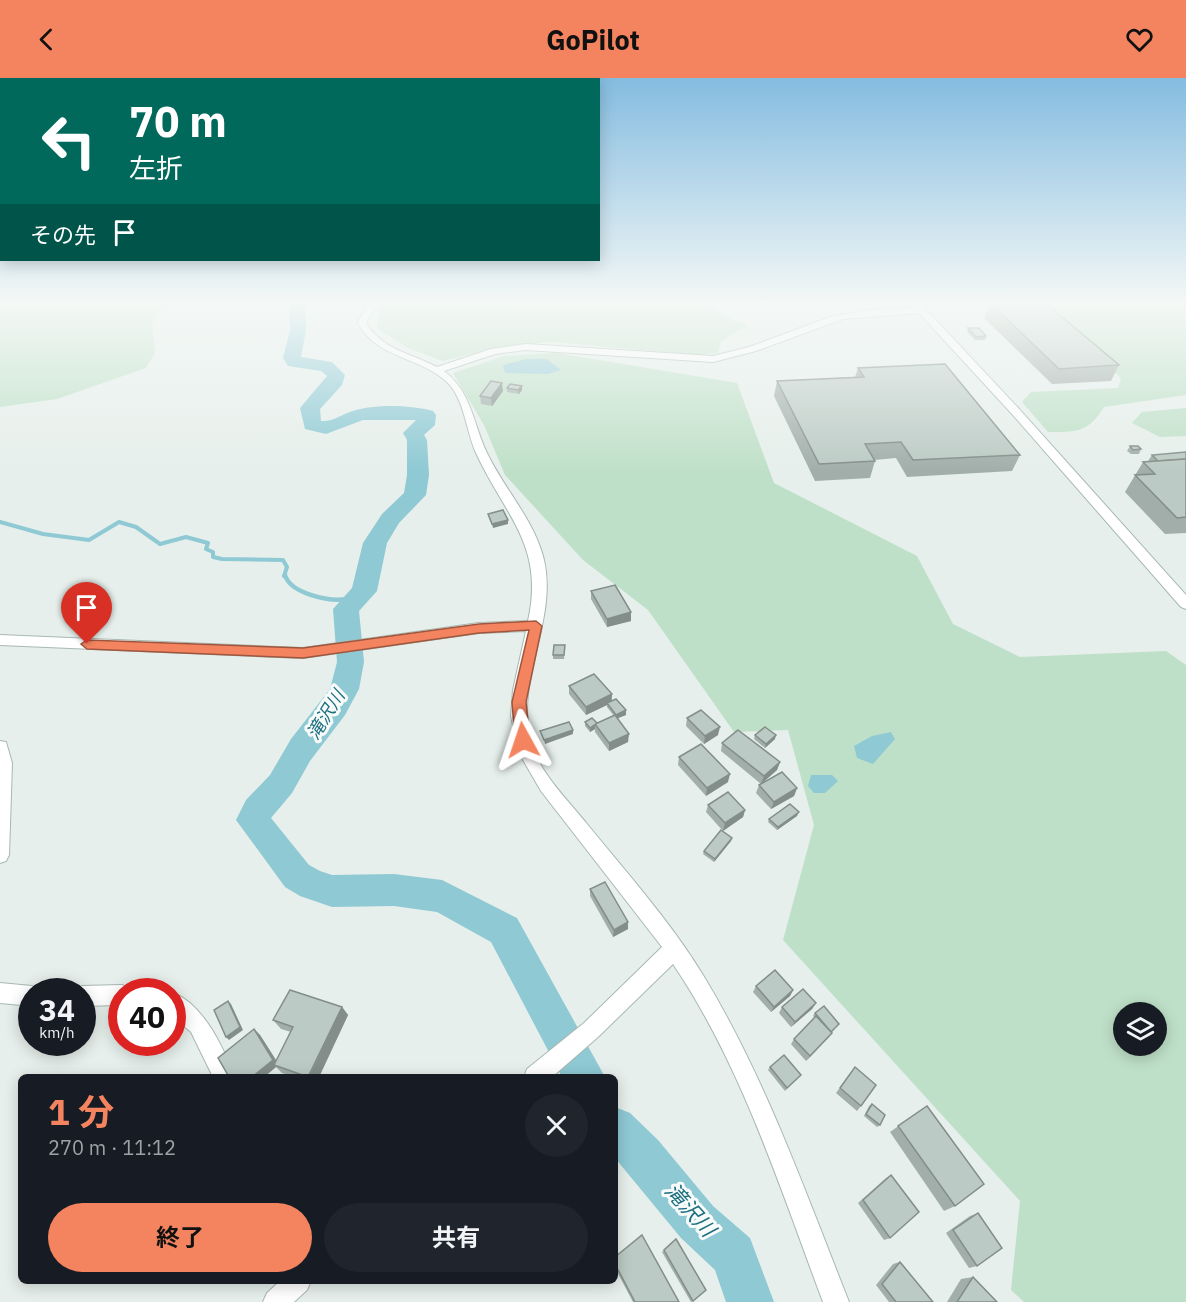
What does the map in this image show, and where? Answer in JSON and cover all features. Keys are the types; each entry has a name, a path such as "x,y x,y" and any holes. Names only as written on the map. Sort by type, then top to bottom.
{"street":[{"path":"412,358 437,370 452,381 460,395 481,453 539,558 540,583 536,626 519,702 523,740 537,774 674,949 733,1050 836,1302"},
{"path":"437,370 473,358"},
{"path":"684,358 706,358"},
{"path":"966,358 1186,604"},
{"path":"0,640 240,652 333,651 479,628 536,626"},
{"path":"0,747 4,763 0,855"},
{"path":"541,1072 591,1030 674,949"},
{"path":"0,993 18,995"},
{"path":"186,1014 198,1025 222,1074"},
{"path":"276,1302 295,1284"}],"green space":[{"path":"0,358 152,358 146,368 57,399 0,407"},
{"path":"435,358 454,358 443,361"},
{"path":"498,358 588,358 737,383 774,483 917,556 953,624 1020,657 1166,651 1186,665 1186,1302 1024,1302 1011,1290 1020,1201 783,940 814,825 788,730 734,732 648,610 583,560 505,475 484,425 453,373"},
{"path":"1099,358 1186,358 1186,395 1104,407 1087,426 1074,431 1048,432 1022,402 1031,392 1118,388 1121,378"},
{"path":"1186,408 1186,436 1160,437 1132,423 1142,412"}],"water":[{"path":"526,359 547,359 561,370 548,374 505,373 503,365"},
{"path":"891,732 895,739 873,764 857,758 854,746 872,736"},
{"path":"811,775 832,775 838,781 825,793 814,793 808,786"}],"building":[{"path":"1048,358 1111,358 1119,365 1059,369"},
{"path":"945,364 1020,455 913,460 901,442 865,444 875,461 819,464 777,381 864,377 858,368"},
{"path":"491,381 502,383 491,398 480,396"},
{"path":"510,384 522,386 518,390 507,388"},
{"path":"1130,446 1138,446 1141,449 1133,450"},
{"path":"1186,452 1186,459 1158,461 1152,455"},
{"path":"1186,459 1186,517 1177,518 1135,475 1155,474 1143,462"},
{"path":"503,510 508,520 492,524 488,514"},
{"path":"615,585 631,612 607,619 591,591"},
{"path":"554,645 565,645 564,655 553,655"},
{"path":"594,674 612,694 586,707 569,686"},
{"path":"616,699 626,710 616,715 607,703"},
{"path":"701,710 720,727 705,736 687,718"},
{"path":"615,715 629,734 609,743 595,724"},
{"path":"592,718 597,723 590,728 585,722"},
{"path":"569,722 573,730 544,740 540,731"},
{"path":"765,727 776,735 766,744 755,735"},
{"path":"738,730 780,762 764,776 722,743"},
{"path":"701,744 730,774 707,788 679,757"},
{"path":"782,772 797,788 774,802 759,785"},
{"path":"728,792 745,810 725,823 708,805"},
{"path":"790,804 799,812 778,827 769,819"},
{"path":"721,830 732,838 715,859 704,851"},
{"path":"605,882 628,922 614,930 590,889"},
{"path":"775,970 793,990 774,1007 756,986"},
{"path":"803,989 816,1003 795,1022 782,1007"},
{"path":"290,990 342,1007 309,1074 300,1074 274,1065 293,1027 273,1020"},
{"path":"228,1001 240,1027 226,1037 214,1010"},
{"path":"824,1006 839,1024 831,1032 815,1013"},
{"path":"816,1016 832,1033 810,1056 794,1039"},
{"path":"254,1029 273,1060 256,1074 227,1074 218,1058"},
{"path":"784,1055 801,1075 787,1088 770,1067"},
{"path":"855,1067 876,1085 861,1106 840,1088"},
{"path":"872,1104 885,1115 880,1125 866,1114"},
{"path":"927,1106 984,1184 955,1206 898,1126"},
{"path":"891,1175 919,1212 890,1238 863,1200"},
{"path":"978,1213 1002,1248 977,1266 953,1230"},
{"path":"642,1235 679,1302 635,1302 618,1270 618,1255"},
{"path":"676,1239 706,1290 693,1301 664,1250"},
{"path":"900,1262 933,1302 896,1302 882,1284"},
{"path":"973,1277 997,1302 957,1302"}],"waterway":[{"name":"滝沢川","path":"292,358 294,362 326,366 336,375 335,381 310,408 312,425 331,427 365,414 426,415 425,425 413,433 417,440 418,475 415,495 390,519 375,543 364,591 346,609 350,671 345,689 335,707 299,752 281,784 252,820 297,876 312,885 332,891 394,890 442,896 504,930 582,1074"},
{"path":"0,522 43,534 89,540 119,522 136,527 160,544 186,537 208,543 206,549 213,552 213,557 283,560 287,567 284,576"},
{"path":"285,575 294,587 320,597 347,599 364,591"},
{"name":"滝沢川","path":"618,1131 643,1155 697,1222 733,1255 750,1302"}],"route":[{"path":"87,644 303,653 333,651 479,628 536,626 519,702 523,740"}]}
